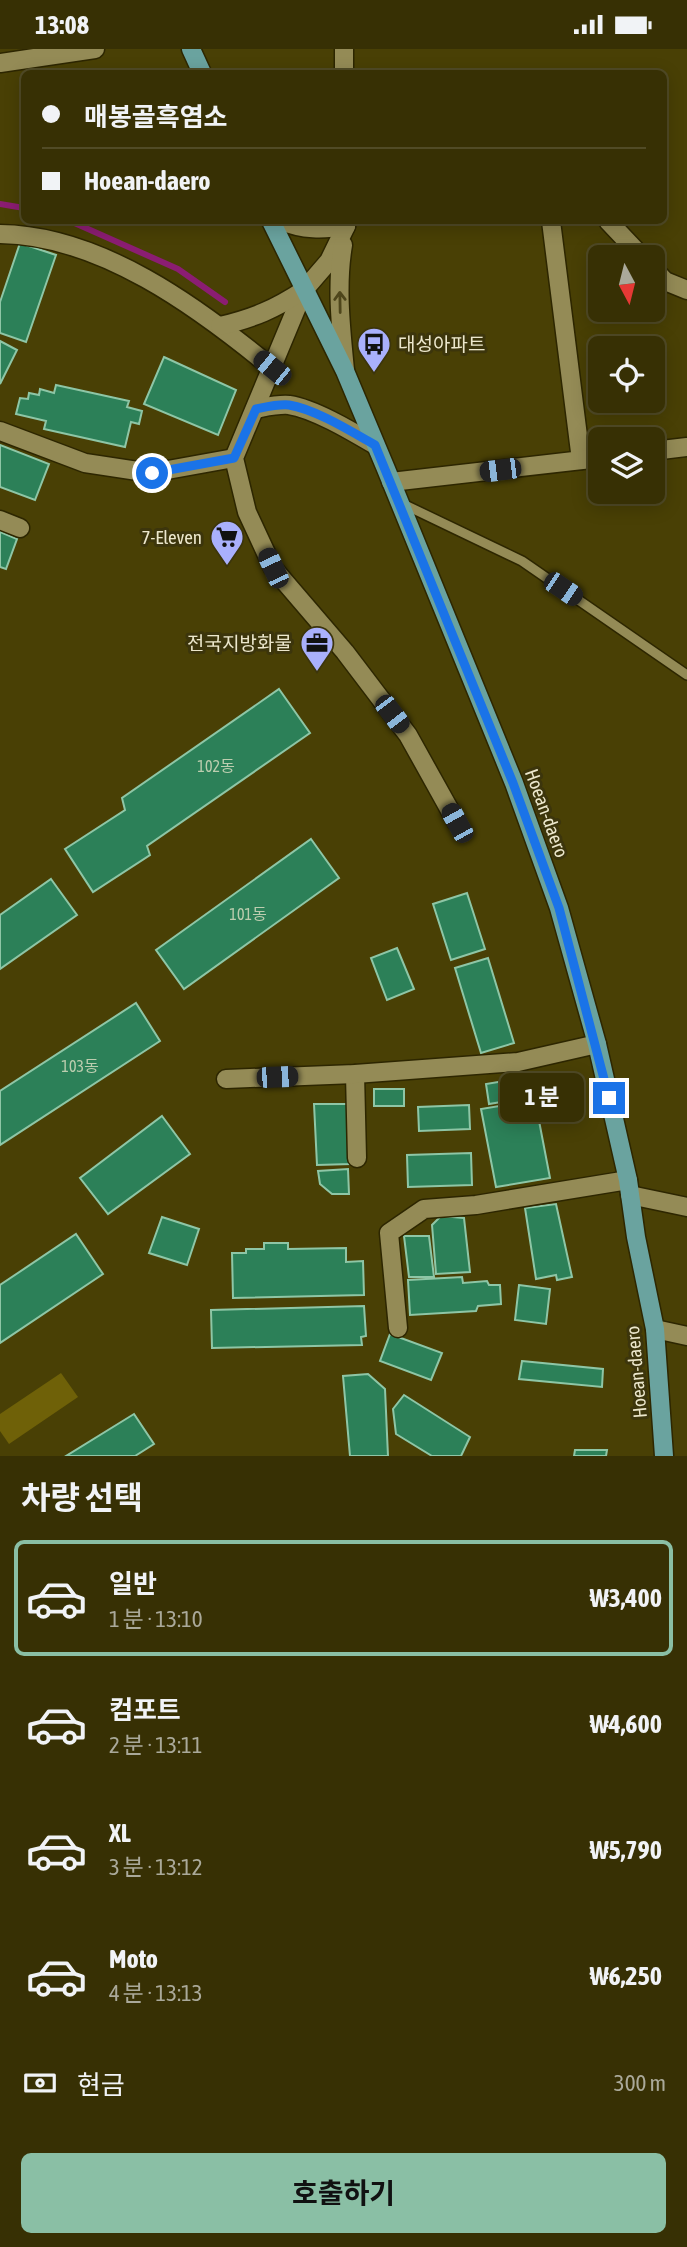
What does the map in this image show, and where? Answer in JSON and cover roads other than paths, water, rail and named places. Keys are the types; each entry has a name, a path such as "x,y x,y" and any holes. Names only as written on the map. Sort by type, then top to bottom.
{"main road":[{"path":"191,49 201,70"},
{"name":"Hoean-daero","path":"272,224 345,371 499,746 559,908 597,1044 629,1187 655,1329 664,1456"},
{"path":"654,1456 661,1418"}],"street":[{"path":"0,63 95,49"},
{"path":"344,49 344,70"},
{"path":"290,224 305,229 326,229 343,224"},
{"path":"346,224 329,261 304,290 234,458 247,512 273,568 345,652 408,735 457,823"},
{"path":"345,371 340,264 346,224"},
{"path":"551,224 581,460"},
{"path":"611,224 631,245"},
{"path":"0,234 28,234 60,241 139,274 220,326 272,368"},
{"path":"665,281 687,289"},
{"path":"220,326 263,314 304,290"},
{"path":"256,409 291,405 343,426 375,445"},
{"path":"0,431 85,463 152,473 234,458"},
{"path":"665,450 687,447"},
{"path":"391,482 588,459"},
{"path":"0,520 20,528"},
{"path":"226,1079 355,1074 518,1062 597,1044"},
{"path":"355,1074 357,1158"},
{"path":"398,1328 389,1233 424,1209 629,1187 687,1207"},
{"path":"655,1329 687,1335"}],"lane":[{"path":"399,502 522,561 687,675"}],"waterway":[{"path":"0,204 21,208"},
{"path":"77,224 178,269 225,302"}],"place":[{"name":"대성아파트","path":"374,374"},
{"name":"7-Eleven","path":"227,567"},
{"name":"전국지방화물","path":"317,673"}]}
